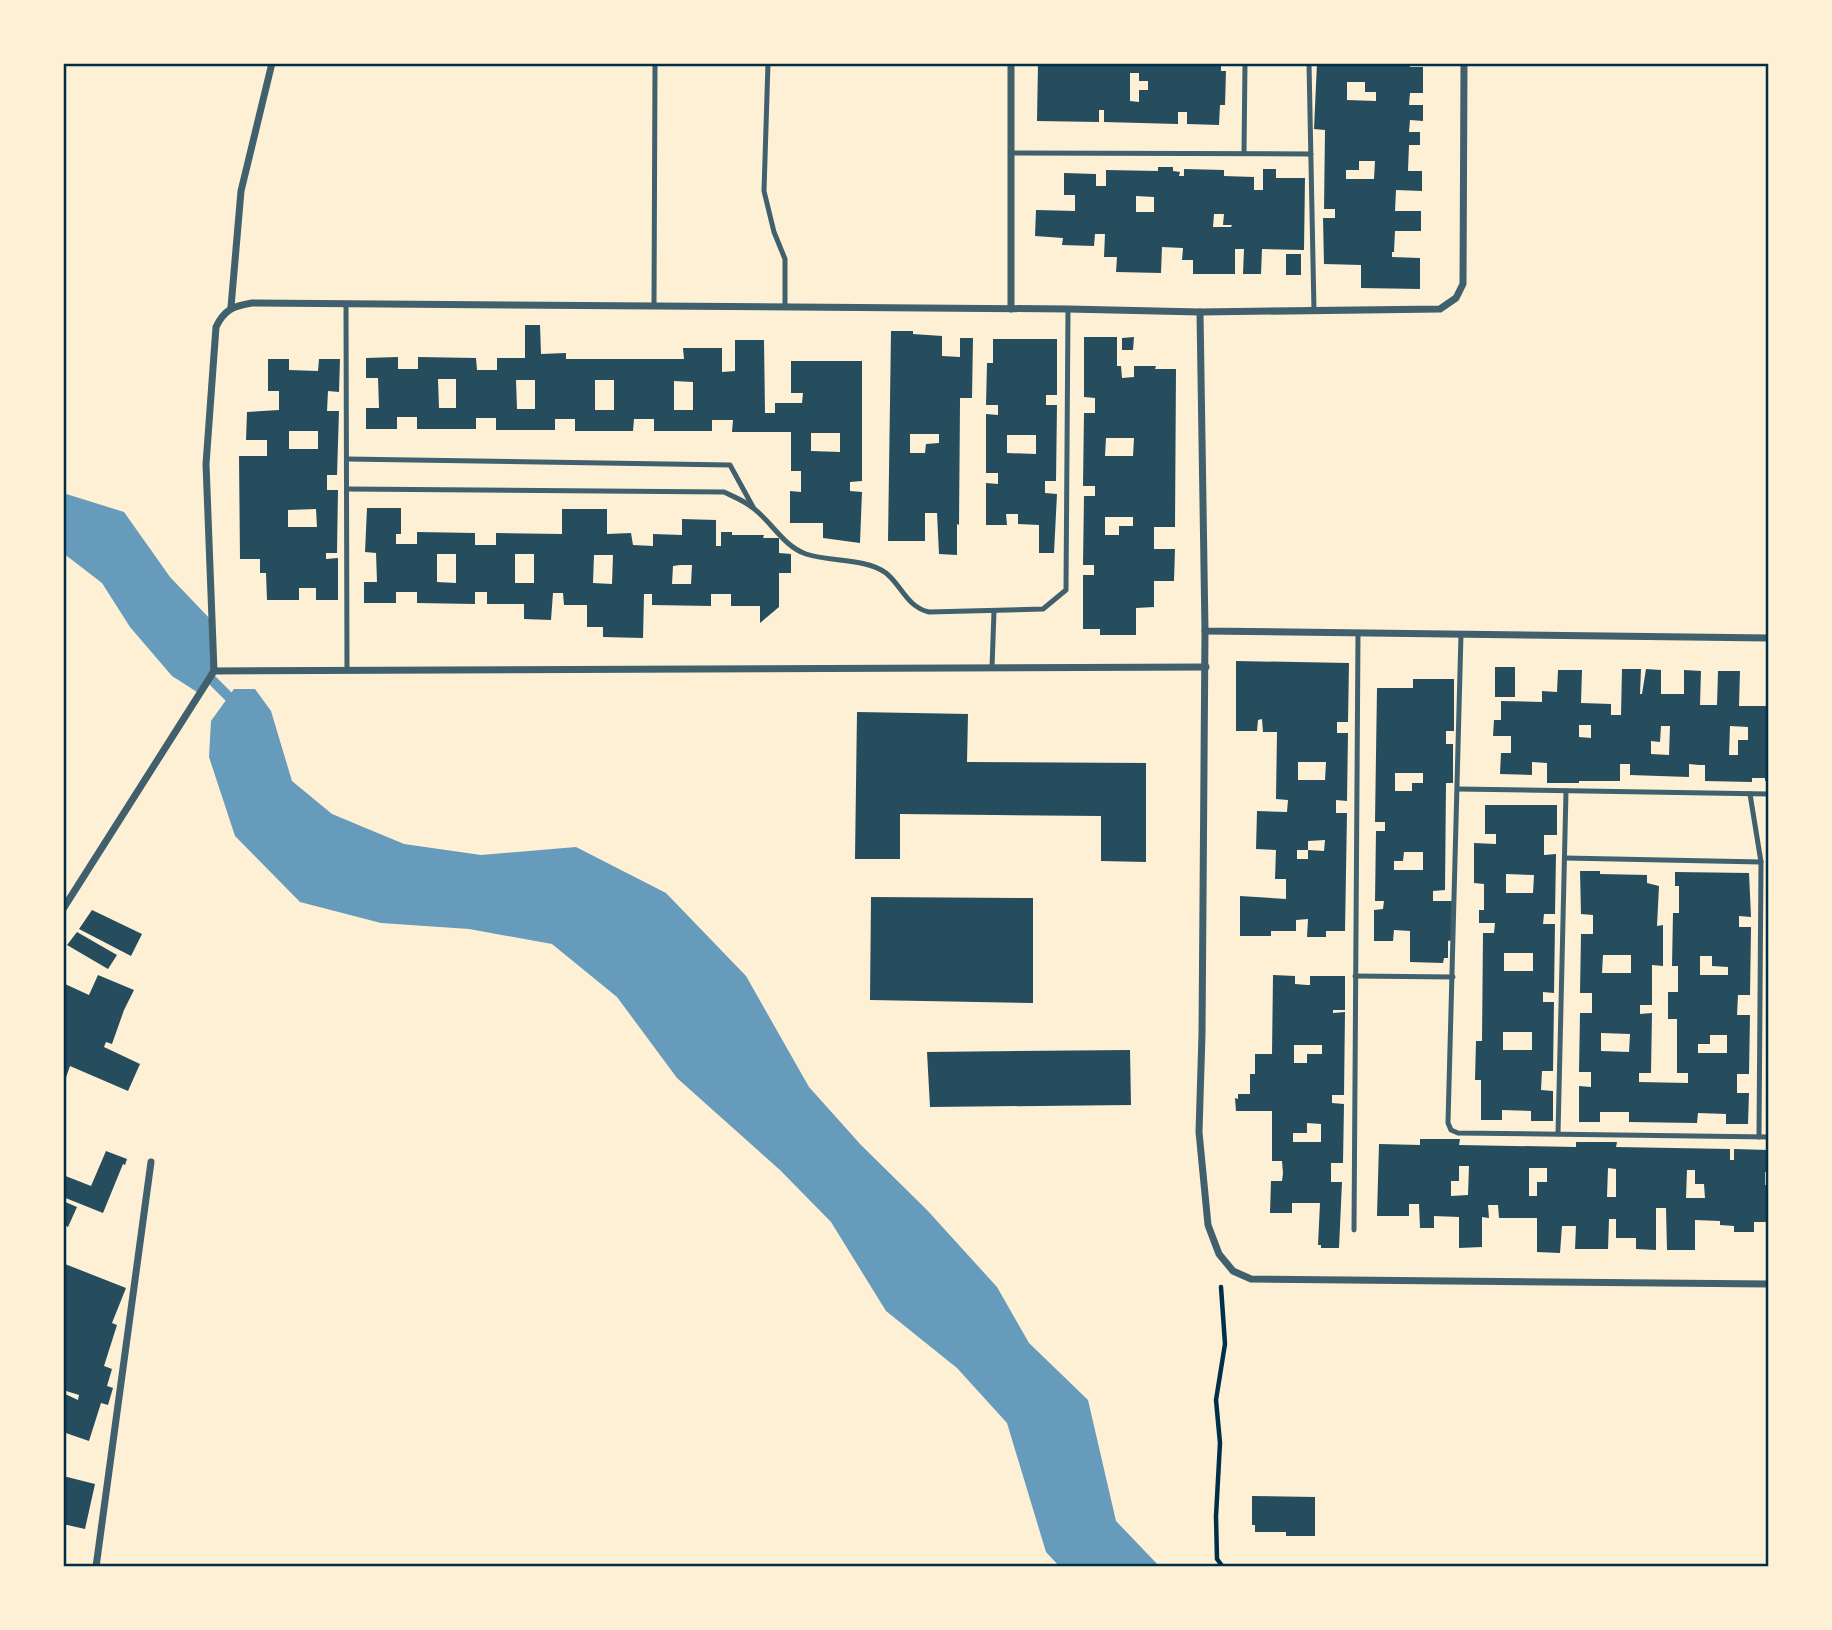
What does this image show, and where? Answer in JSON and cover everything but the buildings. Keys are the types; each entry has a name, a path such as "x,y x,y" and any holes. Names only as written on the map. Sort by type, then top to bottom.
{"street":[{"path":"231,307 241,191 272,63"},
{"path":"1011,63 1011,309"},
{"path":"63,909 215,671 206,464 216,327 231,307 251,303 1200,312 1440,309 1456,298 1463,284 1464,63"},
{"path":"1200,312 1206,667 1199,1132 1208,1224 1219,1254 1233,1271 1251,1279 1769,1284"},
{"path":"1205,631 1769,638"},
{"path":"215,671 1206,667"},
{"path":"96,1567 151,1161"}],"lane":[{"path":"654,306 656,63"},
{"path":"768,63 765,191 774,232 785,259 785,307"},
{"path":"1244,152 1245,63"},
{"path":"1309,63 1314,311"},
{"path":"1011,153 1311,154"},
{"path":"346,304 347,670"},
{"path":"347,459 730,465 753,508 790,546 806,554 873,566 886,573 911,604 920,610 1043,609 1066,590 1068,309"},
{"path":"347,489 724,492 753,508"},
{"path":"992,668 994,611"},
{"path":"1354,1230 1358,633"},
{"path":"1461,634 1448,1123 1451,1130 1458,1133 1769,1137"},
{"path":"1458,789 1769,794"},
{"path":"1558,1134 1566,791"},
{"path":"1750,794 1761,862 1759,1137"},
{"path":"1564,858 1761,862"},
{"path":"1356,976 1453,977"}],"path":[{"path":"1219,1254 1225,1344 1216,1400 1220,1443 1216,1516 1217,1559 1223,1567"}],"water":[{"path":"63,493 124,512 170,577 212,621 213,668 197,692 172,676 130,627 102,583 63,553"},
{"path":"234,689 255,689 271,711 292,781 332,814 404,844 481,855 576,847 666,893 746,976 809,1087 997,1287 1029,1343 1088,1400 1116,1521 1160,1567 1060,1567 1046,1552 1007,1423 957,1368 886,1311 831,1222 780,1170 677,1078 617,997 552,944 469,929 381,923 300,902 235,836 209,757 211,721"}],"waterway":[{"path":"204,672 237,705"}]}
